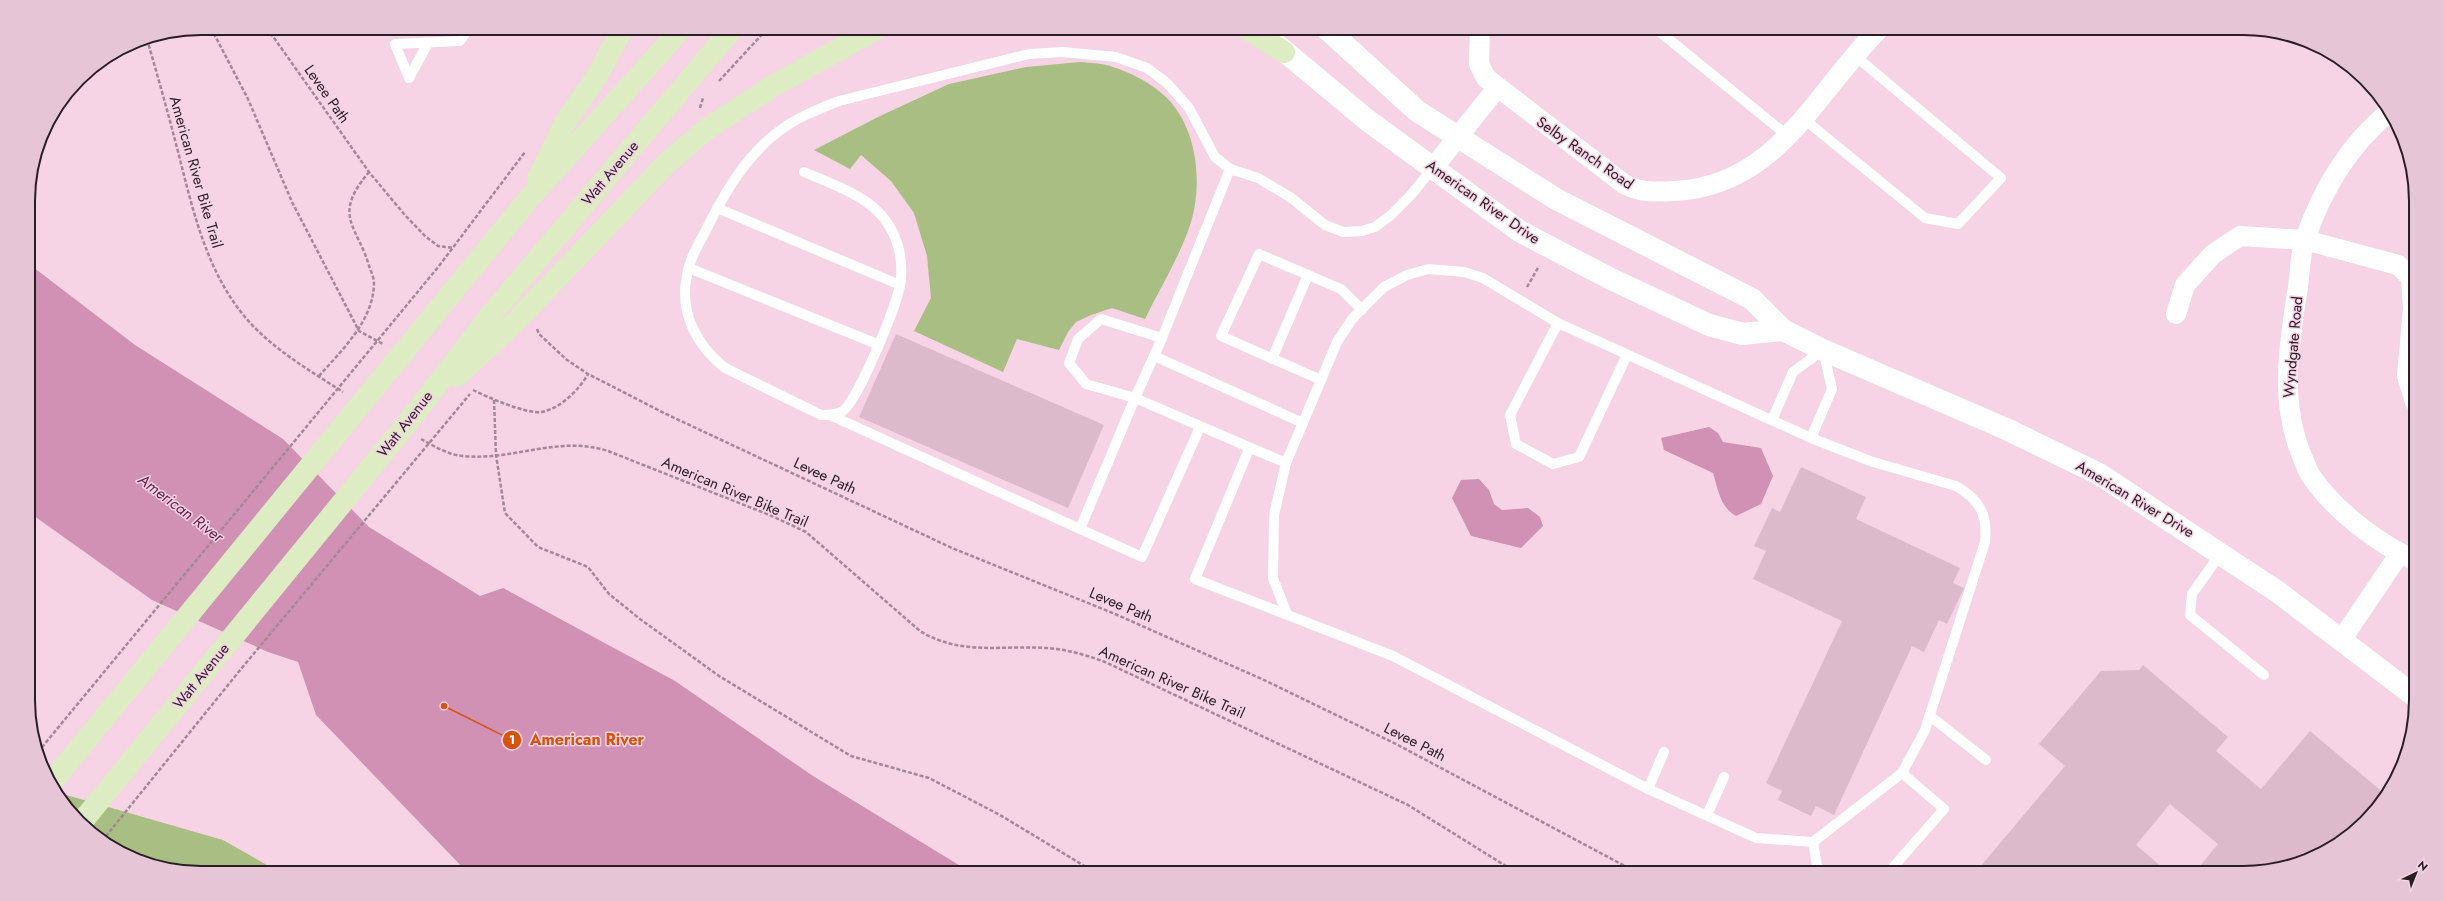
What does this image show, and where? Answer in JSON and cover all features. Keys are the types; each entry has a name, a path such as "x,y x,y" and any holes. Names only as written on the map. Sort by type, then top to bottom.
{"main road":[{"path":"527,201 566,121 594,81 619,35"},
{"path":"55,778 527,201 676,35"},
{"name":"Watt Avenue","path":"85,818 413,429 494,311 727,35"},
{"path":"413,429 668,162 707,129 774,86 865,35"},
{"path":"1257,35 1284,52"}],"street":[{"name":"American River Drive","path":"1266,35 1367,120 1521,232 1618,282 1709,324 1743,334 1783,330"},
{"name":"American River Drive","path":"1333,35 1401,99 1458,138 1556,199 1752,299 1783,330 1823,350 2004,428 2099,474 2221,553 2342,639 2409,692"},
{"name":"Selby Ranch Road","path":"1480,35 1479,64 1486,78 1496,88 1624,184 1641,191 1684,191 1729,178 1751,168 1789,137 1854,55 1873,35"},
{"path":"1433,168 1496,88"},
{"name":"Wyndgate Road","path":"2342,639 2408,557 2341,510 2310,475 2296,443 2288,406 2288,365 2304,240 2342,161 2363,135 2385,115"},
{"path":"2176,314 2185,286 2213,254 2240,236 2304,240 2398,265 2409,276"},
{"path":"2409,354 2407,376 2409,382"}],"lane":[{"path":"428,42 460,41 464,35"},
{"path":"1664,35 1789,137"},
{"path":"1200,427 1142,557 830,416 821,415 731,372 712,358 697,339 690,324 685,300 689,268 726,191 747,161 775,135 794,121 839,101 1029,54 1063,52 1116,57 1147,68 1167,83 1189,108 1215,157 1230,169 1258,178 1290,197 1325,225 1343,232 1362,231 1375,227 1390,216 1410,196 1433,168"},
{"path":"1804,119 1925,218 1958,224 2001,178 1854,55"},
{"path":"1080,529 1162,338 1230,169"},
{"path":"804,172 864,198 881,214 894,234 901,256 900,285 896,303 878,344 852,402 843,411 830,416"},
{"path":"717,208 900,285"},
{"path":"1321,380 1221,336 1259,254 1341,289 1362,310"},
{"path":"689,268 878,344"},
{"path":"1249,449 1195,580 1287,614 1393,656 1648,789 1756,838 1813,842 1902,774 1925,730 1930,716 1985,542 1987,526 1984,515 1968,493 1956,486 1870,461 1811,438 1558,323 1483,278 1464,272 1428,269 1407,275 1384,288 1352,319 1337,342 1286,463 1274,515 1273,578 1287,614"},
{"path":"1272,359 1308,275"},
{"path":"1162,338 1101,319 1078,339 1069,363 1086,384 1135,398 1249,449 1286,463"},
{"path":"1558,323 1510,415 1516,444 1553,464 1579,457 1627,355"},
{"path":"1772,420 1793,372 1823,350 1832,389 1811,438"},
{"path":"1154,356 1303,423"},
{"path":"2221,553 2192,594 2190,615 2264,675"},
{"path":"1930,716 1986,760"},
{"path":"1648,789 1664,752"},
{"path":"1894,866 1944,809 1902,774"},
{"path":"1707,816 1724,777"},
{"path":"1813,842 1817,866"}],"path":[{"path":"215,35 248,99 292,202 359,330"},
{"name":"Levee Path","path":"272,35 370,172 425,236 438,246 454,248"},
{"path":"714,86 761,35"},
{"name":"American River Bike Trail","path":"148,44 191,206 212,267 225,290 254,328 276,347 346,393"},
{"path":"701,114 700,107 704,97"},
{"path":"42,747 454,248 528,149"},
{"path":"319,376 359,330 374,283 368,261 348,217 352,197 370,172"},
{"path":"1526,288 1539,266"},
{"name":"Levee Path","path":"535,324 539,334 567,360 588,374 666,414 952,548 1116,614 1264,680 1396,744 1625,866"},
{"path":"106,836 240,669 474,389"},
{"path":"494,400 496,456 505,513 538,547 588,567 609,594 719,676 851,756 929,778 1000,815 1084,866"},
{"name":"American River Bike Trail","path":"413,429 439,449 462,456 496,456 562,444 594,446 772,516 806,532 920,631 936,641 976,648 1019,647 1061,649 1105,662 1408,805 1506,866"}],"green space":[{"path":"1080,62 1107,65 1133,75 1160,92 1177,110 1186,126 1192,143 1195,161 1197,179 1193,215 1179,253 1145,319 1112,308 1091,315 1076,322 1068,332 1059,350 1017,339 1003,372 914,331 931,298 927,256 914,213 891,181 861,155 850,169 814,150 878,117 949,84 1026,67"},
{"path":"65,794 223,840 269,866 190,866 169,863 148,857 118,844 100,832 76,809"}],"water":[{"path":"35,269 135,345 283,439 369,527 480,596 503,588 675,681 813,776 961,866 461,866 316,715 298,662 268,652 152,600 35,517"},
{"path":"1709,427 1718,433 1723,442 1761,448 1773,476 1761,504 1736,516 1726,508 1723,503 1713,473 1664,450 1661,438"},
{"path":"1479,479 1489,490 1494,504 1502,510 1528,508 1540,517 1543,526 1521,548 1471,536 1452,498 1461,480"}],"building":[{"path":"896,334 1104,425 1068,508 859,417"},
{"path":"1801,467 1866,497 1856,519 1960,568 1953,583 1964,588 1947,624 1939,620 1924,652 1912,646 1834,815 1816,806 1811,816 1778,800 1782,791 1766,783 1842,621 1753,579 1766,551 1754,546 1772,508 1780,512"},
{"path":"2143,665 2228,737 2216,751 2261,789 2310,731 2382,791 2368,809 2344,832 2316,849 2275,863 2254,866 2200,866 2218,844 2170,804 2136,845 2161,866 1981,866 2065,766 2039,744 2101,671 2139,670"}],"place":[{"name":"American River","path":"444,706"}]}
